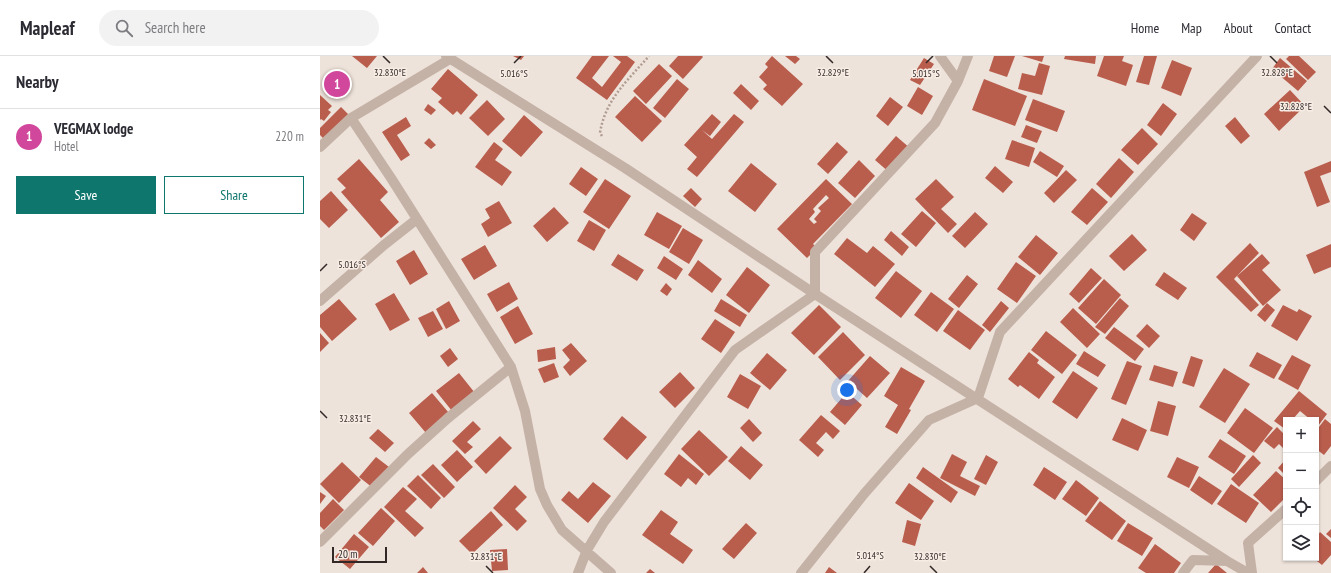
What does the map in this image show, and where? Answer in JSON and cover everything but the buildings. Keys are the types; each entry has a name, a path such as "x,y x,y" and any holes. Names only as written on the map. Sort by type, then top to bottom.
{"street":[{"path":"940,56 958,81"},
{"path":"815,294 815,252 934,123 958,81 968,56"},
{"path":"801,573 864,494 930,420 978,398 1000,332 1257,56"},
{"path":"320,147 351,118 448,57 625,168 815,294 978,398 1227,561 1248,573"},
{"path":"351,118 511,367 525,411 540,489 547,505 562,530 587,550 611,573"},
{"path":"320,301 384,245 417,219"},
{"path":"578,573 587,550 604,522 736,350 815,294"},
{"path":"320,542 425,438 511,367"},
{"path":"1319,478 1331,466"},
{"path":"1252,573 1248,543 1283,512"},
{"path":"1183,573 1193,560 1227,561"}],"path":[{"path":"604,139 600,133 606,109 649,56"}],"place":[{"name":"VEGMAX lodge","path":"337,84"}]}
